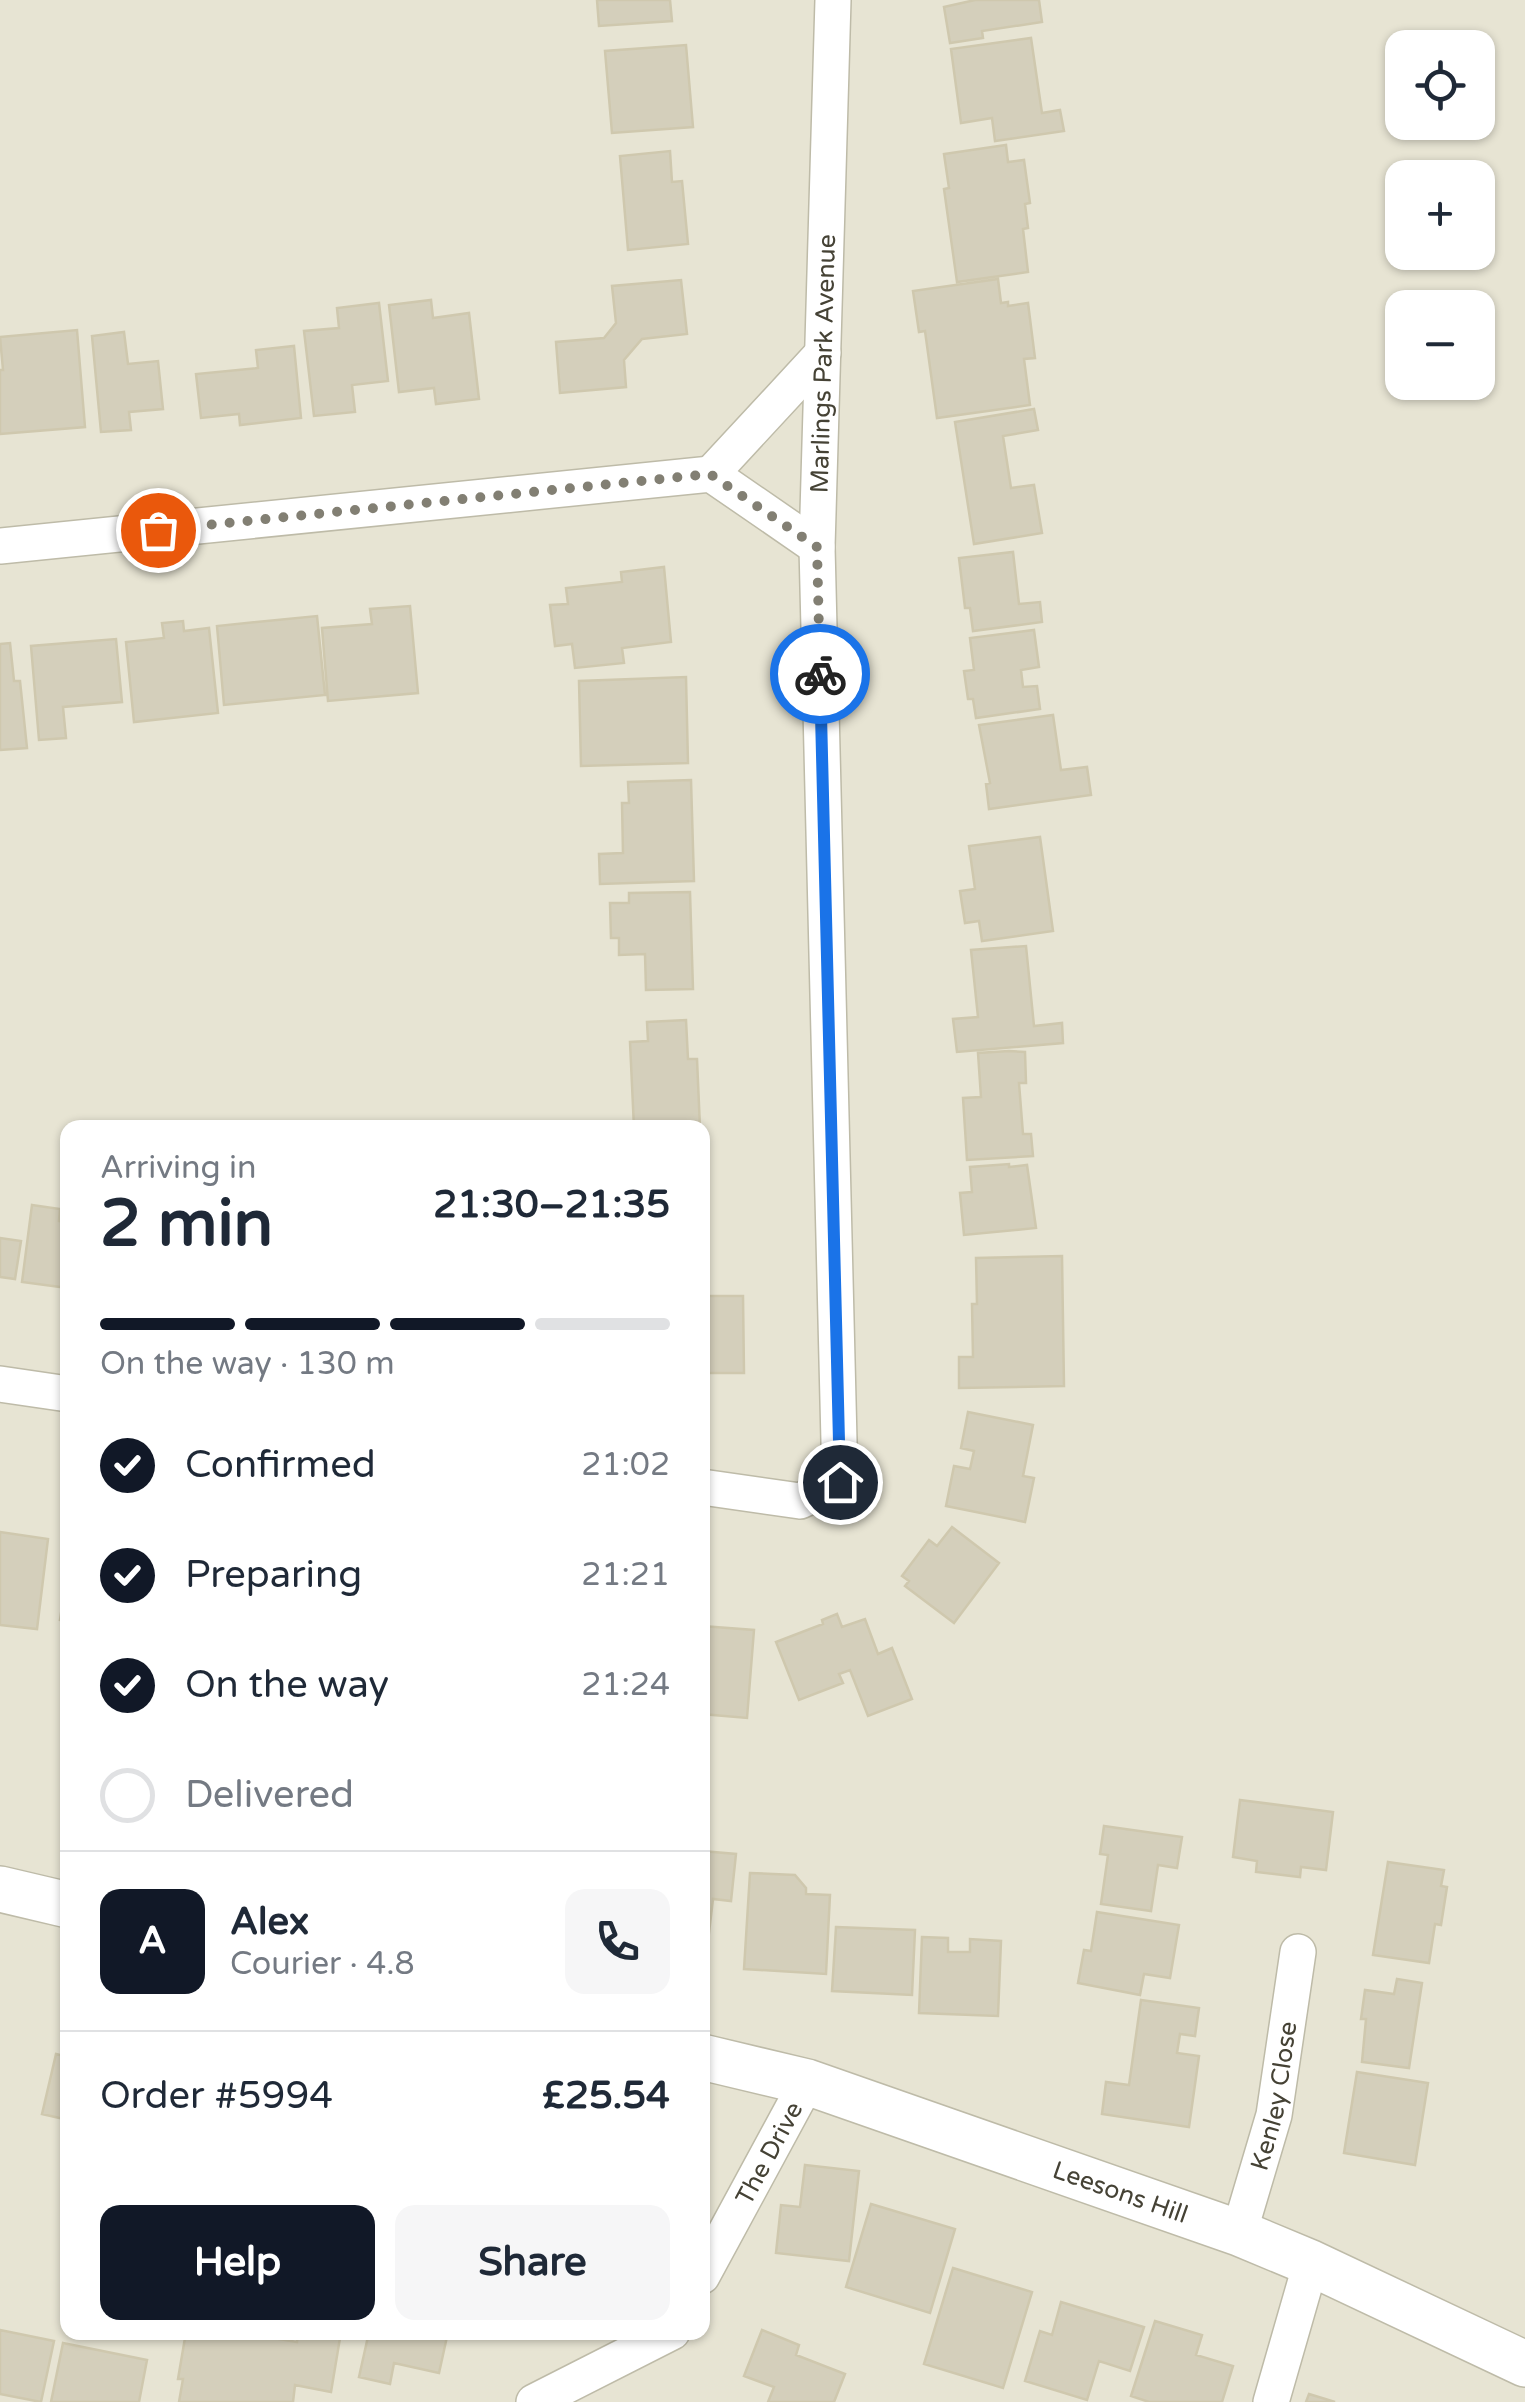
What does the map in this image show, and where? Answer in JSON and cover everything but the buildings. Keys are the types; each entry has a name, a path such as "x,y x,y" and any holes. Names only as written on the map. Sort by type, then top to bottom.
{"street":[{"name":"Marlings Park Avenue","path":"710,1488 800,1500 840,1482 817,547 833,0"},
{"path":"710,474 823,353"},
{"path":"0,546 710,474 817,547"},
{"path":"0,1384 60,1393"},
{"path":"0,1889 60,1903"},
{"name":"Kenley Close","path":"1239,2234 1274,2115 1298,1952"},
{"name":"Leesons Hill","path":"710,2059 807,2082 1239,2234 1311,2262 1525,2364"},
{"name":"The Drive","path":"710,2261 807,2082"},
{"path":"1271,2402 1311,2262"},
{"path":"534,2402 656,2340"}],"shaded area":[{"path":"0,0 1525,0 1525,2402 0,2402"}],"way so far":[{"path":"158,530 710,474 817,547 820,674"}],"route":[{"path":"820,674 840,1482"}]}
